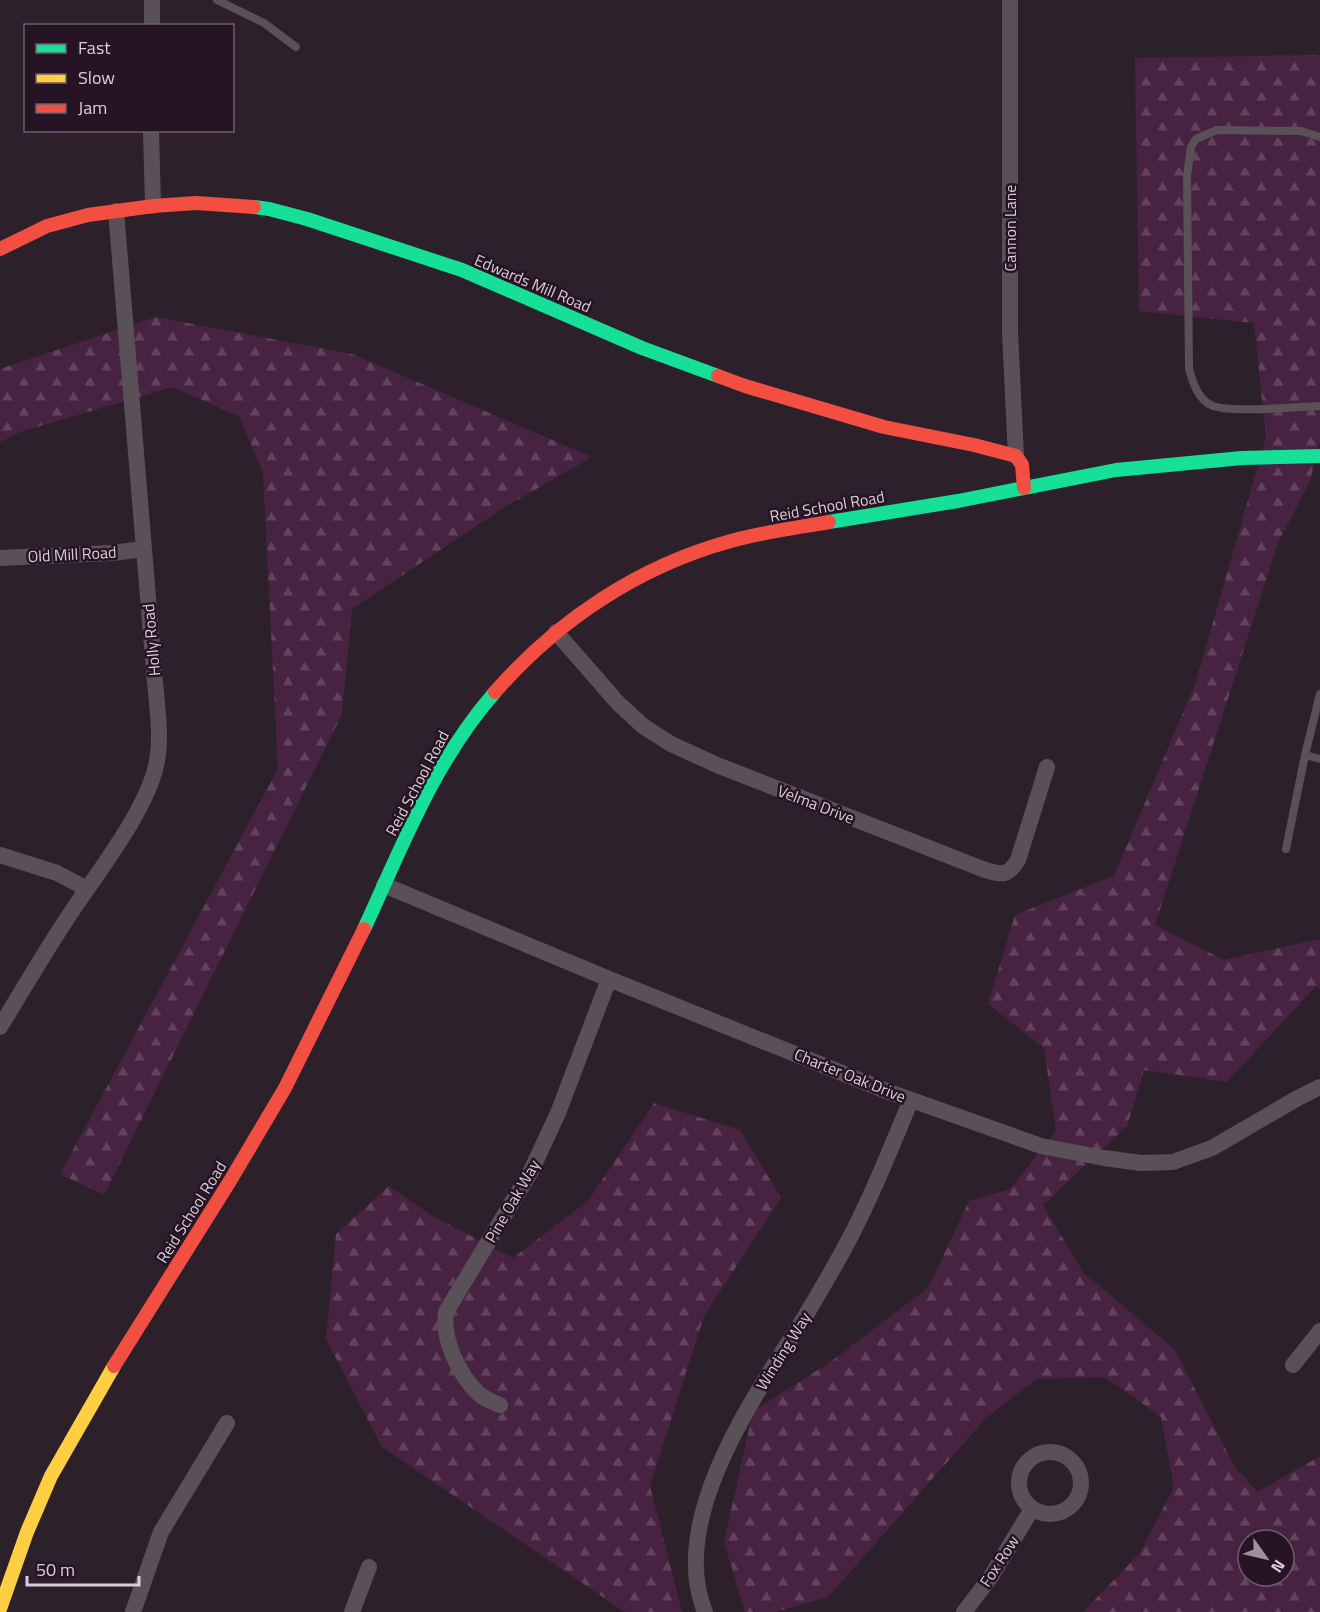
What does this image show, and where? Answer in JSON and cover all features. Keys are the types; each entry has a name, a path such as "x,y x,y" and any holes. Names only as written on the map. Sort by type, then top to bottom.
{"street":[{"path":"152,0 152,24"},
{"name":"Cannon Lane","path":"1010,0 1010,332 1016,456"},
{"path":"151,132 153,206"},
{"name":"Edwards Mill Road","path":"0,249 47,226 88,215 196,203 269,210 307,219 462,270 642,348 746,386 884,427 1016,456"},
{"name":"Holly Road","path":"0,1027 127,827 149,787 157,760 159,745 154,670 116,211"},
{"path":"1016,456 1022,465 1024,488"},
{"name":"Reid School Road","path":"0,1609 27,1531 60,1459 285,1088 327,1008 428,789 462,732 508,675 527,656 583,610 633,580 721,544 776,530 1024,488 1102,472 1212,459 1320,456"},
{"name":"Old Mill Road","path":"0,558 112,553 143,549"},
{"name":"Velma Drive","path":"556,632 618,703 643,726 671,744 717,765 992,872 1011,871 1018,860 1047,767"},
{"path":"0,855 57,873 87,890"},
{"name":"Charter Oak Drive","path":"384,885 609,979 911,1100 1041,1146 1104,1158 1157,1164 1183,1160 1203,1152 1320,1087"},
{"name":"Pine Oak Way","path":"500,1406 480,1395 466,1379 448,1340 446,1312 531,1171 558,1113 609,979"},
{"name":"Winding Way","path":"705,1612 697,1582 695,1562 703,1516 719,1465 752,1401 844,1248 875,1185 911,1100"},
{"path":"1293,1365 1320,1331"},
{"path":"133,1612 161,1532 227,1423"},
{"name":"Fox Row","path":"964,1612 990,1578 1032,1509"},
{"path":"352,1612 369,1567"}],"lane":[{"path":"217,0 264,23 296,47"},
{"path":"1320,137 1301,130 1217,130 1196,139 1191,147 1187,176 1189,369 1194,390 1212,405 1238,408 1320,406"},
{"path":"1286,849 1320,694"},
{"path":"1305,755 1320,759"}],"green space":[{"path":"1320,55 1320,440 1310,481 1278,543 1155,925 1224,960 1320,939 1320,990 1316,986 1227,1082 1144,1070 1127,1126 1043,1205 1083,1272 1175,1350 1235,1467 1258,1492 1320,1456 1320,1612 1083,1612 1139,1554 1174,1488 1161,1417 1105,1377 1036,1379 985,1419 828,1597 775,1612 745,1612 724,1542 753,1411 829,1363 928,1288 969,1201 1010,1189 1056,1131 1044,1048 988,1004 1015,915 1114,876 1196,682 1266,437 1254,323 1139,311 1135,58"},
{"path":"156,317 352,354 592,457 503,508 352,609 342,714 104,1195 60,1174 278,769 263,472 239,416 173,387 20,432 0,442 0,369"},
{"path":"654,1103 740,1130 781,1198 704,1316 650,1486 682,1612 625,1612 382,1447 326,1339 336,1234 389,1186 431,1215 513,1258 588,1201"}],"traffic: fast":[{"path":"254,207 307,219 462,270 642,348 718,376"},
{"path":"829,522 958,501 1116,470 1242,458 1320,456"},
{"path":"364,929 406,836 437,776 473,719 495,692"}],"traffic: slow":[{"path":"0,1609 27,1532 51,1476 114,1366"}],"traffic: jam":[{"path":"0,249 47,226 88,215 196,203 254,207"},
{"path":"718,376 884,427 1016,456 1022,465 1024,488"},
{"path":"495,692 519,666 573,619 602,599 664,565 731,541 829,522"},
{"path":"114,1366 230,1181 285,1088 364,929"}]}
